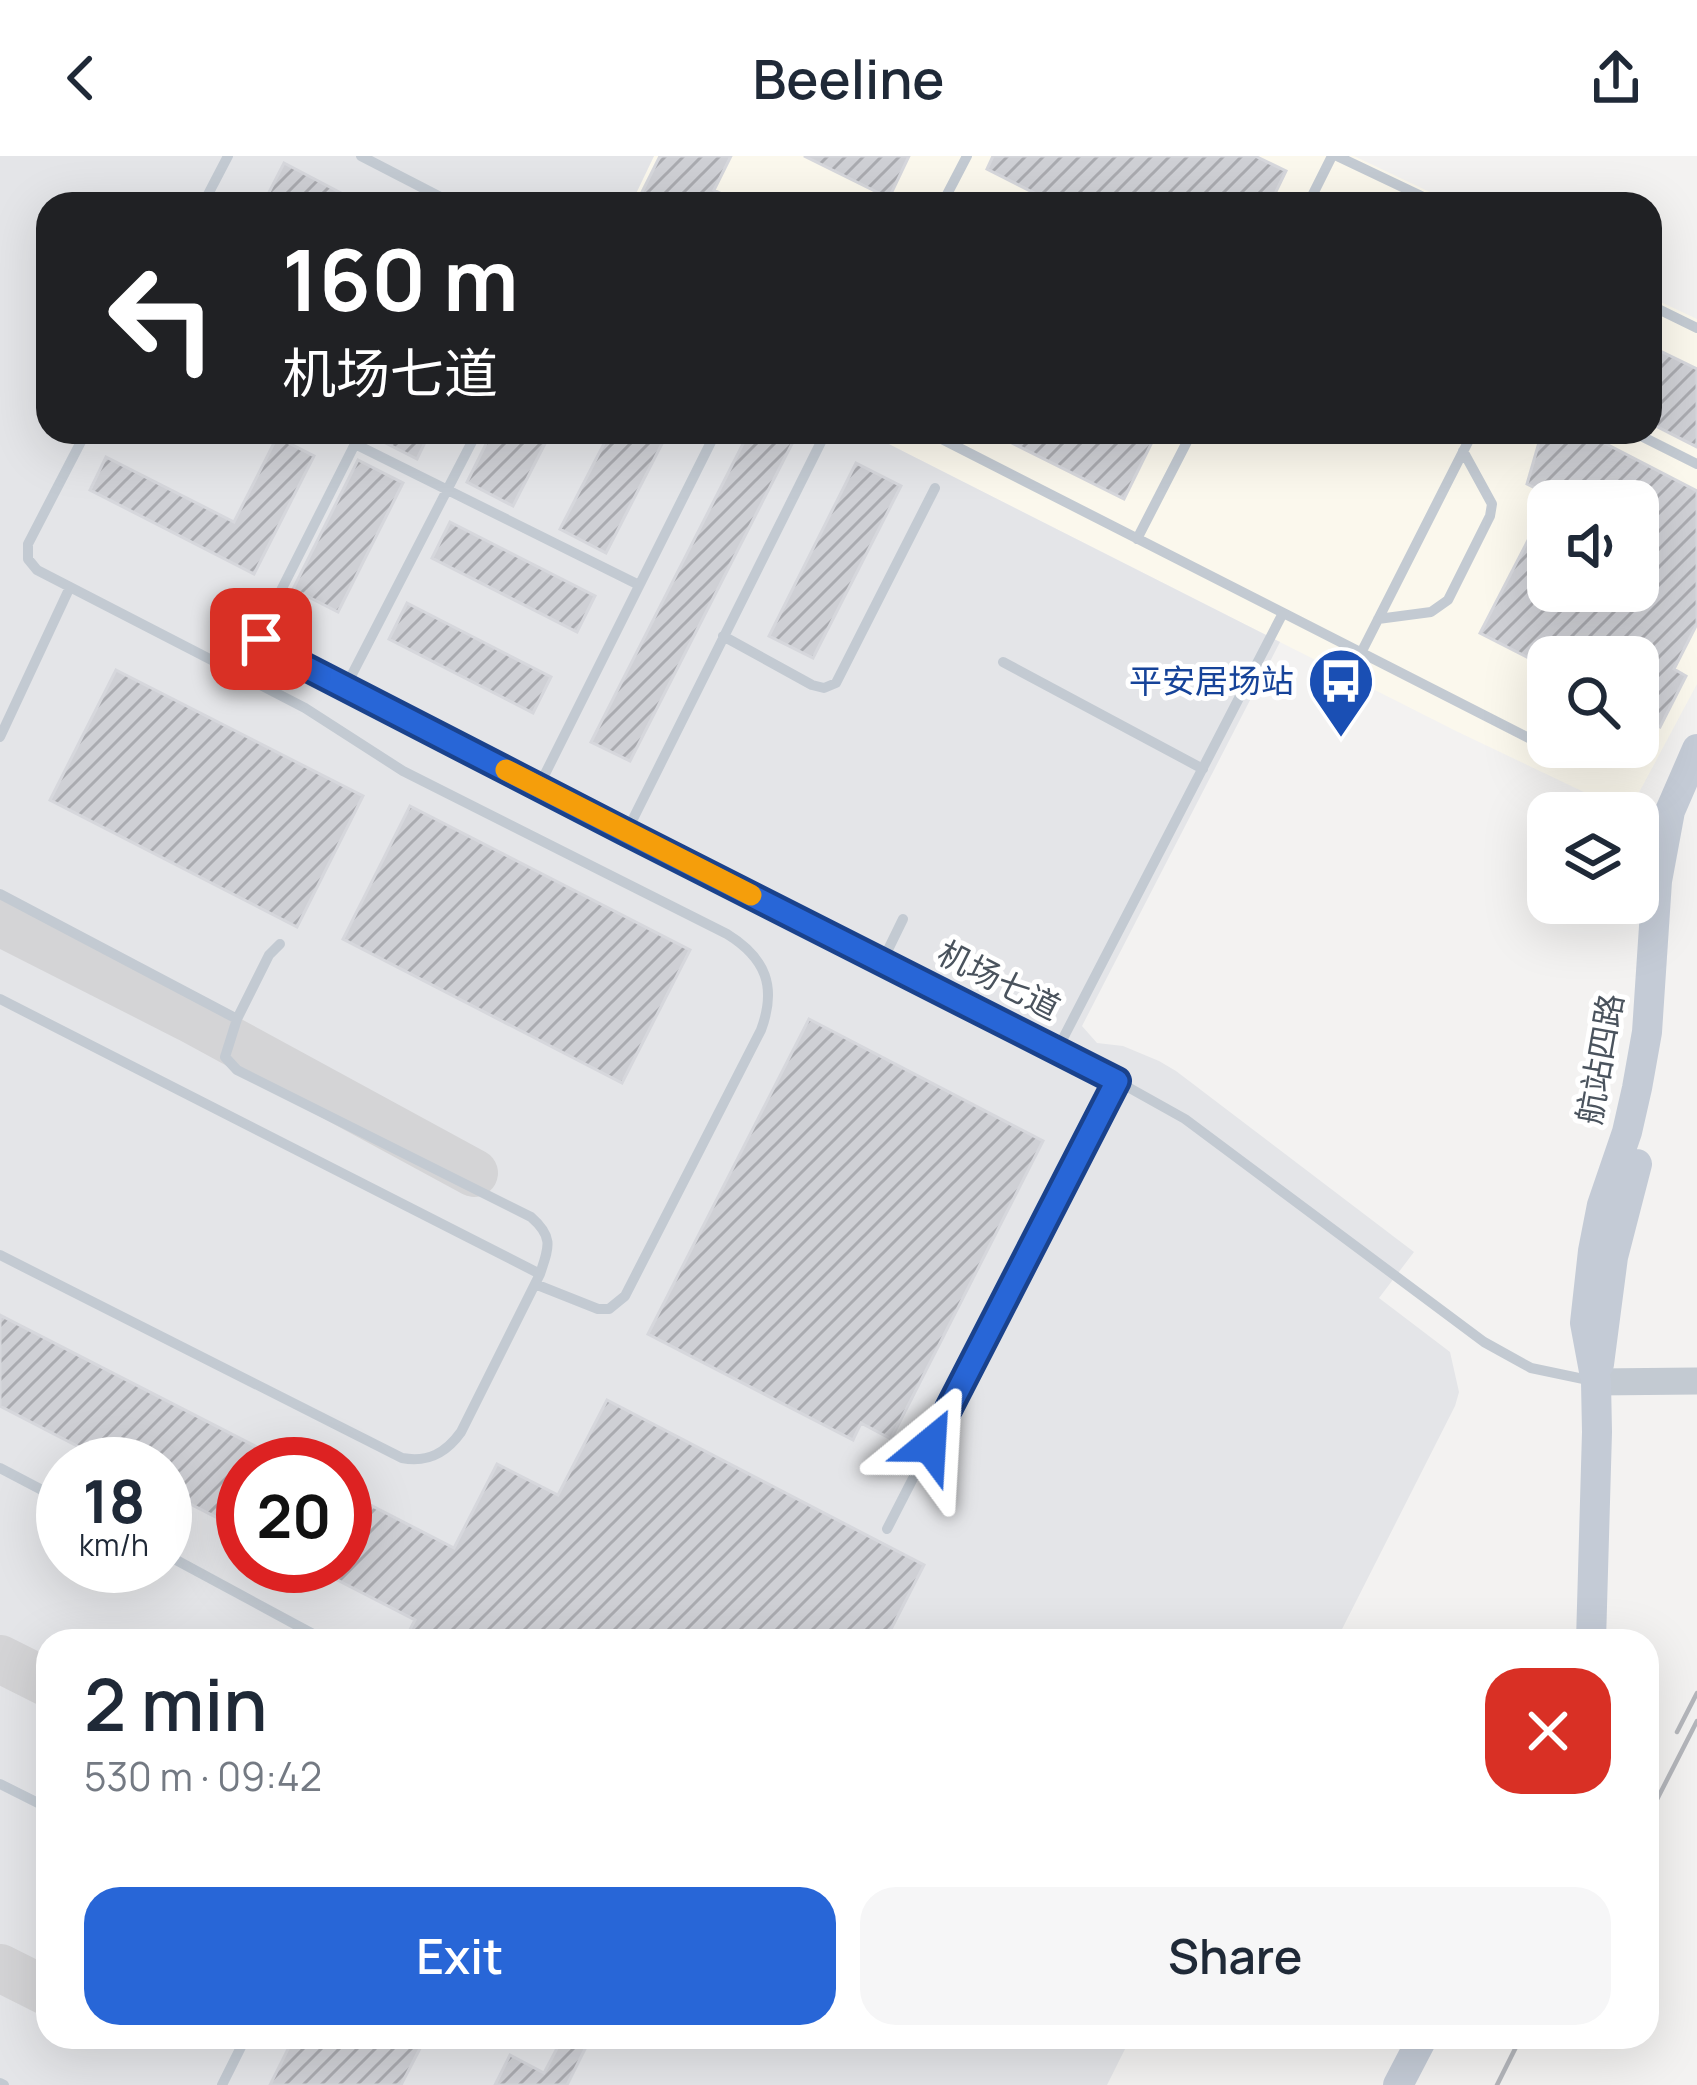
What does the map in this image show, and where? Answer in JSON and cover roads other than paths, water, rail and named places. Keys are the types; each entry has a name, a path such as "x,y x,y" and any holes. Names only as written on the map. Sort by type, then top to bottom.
{"main road":[{"name":"航站四路","path":"1596,1382 1585,1323 1592,1251 1627,1132 1647,1032 1657,881 1670,811 1697,749"},
{"name":"航站四路","path":"1592,1629 1596,1382 1613,1257 1665,1037 1675,887 1697,797"},
{"path":"1398,2085 1418,2049"}],"street":[{"name":"机场七道","path":"1596,1382 1697,1381"}],"lane":[{"path":"209,192 228,156"},
{"path":"361,156 431,192"},
{"path":"948,192 967,156"},
{"path":"1315,192 1335,156 1412,192"},
{"path":"1662,311 1697,328"},
{"path":"0,999 538,1279 598,1309 609,1309 625,1296 761,1030 770,998 762,967 727,934 403,771 305,708 37,569 26,552 80,444"},
{"name":"机场七道","path":"355,444 262,630 265,646 1117,1081 1185,1119 1504,1354 1531,1369 1596,1382"},
{"path":"369,444 639,585"},
{"path":"346,686 471,444"},
{"path":"538,788 710,444"},
{"path":"626,832 820,444"},
{"path":"952,444 1527,738"},
{"path":"1138,539 1186,444"},
{"path":"1361,653 1467,444"},
{"path":"1657,444 1697,464"},
{"path":"1378,620 1431,612 1448,600 1492,504 1463,452"},
{"path":"723,636 812,685 824,688 836,683 935,488"},
{"path":"0,737 70,587"},
{"path":"1057,1050 1283,613"},
{"path":"1003,662 1203,769"},
{"path":"0,894 237,1018"},
{"path":"882,962 903,919"},
{"path":"0,1256 402,1458 420,1460 446,1450 461,1432 538,1279 548,1239 531,1217 237,1070 225,1057 237,1018 280,944"},
{"path":"887,1529 1117,1081"},
{"path":"0,1468 36,1487"},
{"path":"192,1568 308,1629"},
{"path":"0,1784 36,1802"},
{"path":"222,2085 240,2049"}],"railway":[{"path":"1677,1732 1697,1693"},
{"path":"1659,1795 1697,1721"},
{"path":"1497,2085 1515,2049"}],"place":[{"name":"平安居场站","path":"1341,740"}]}
